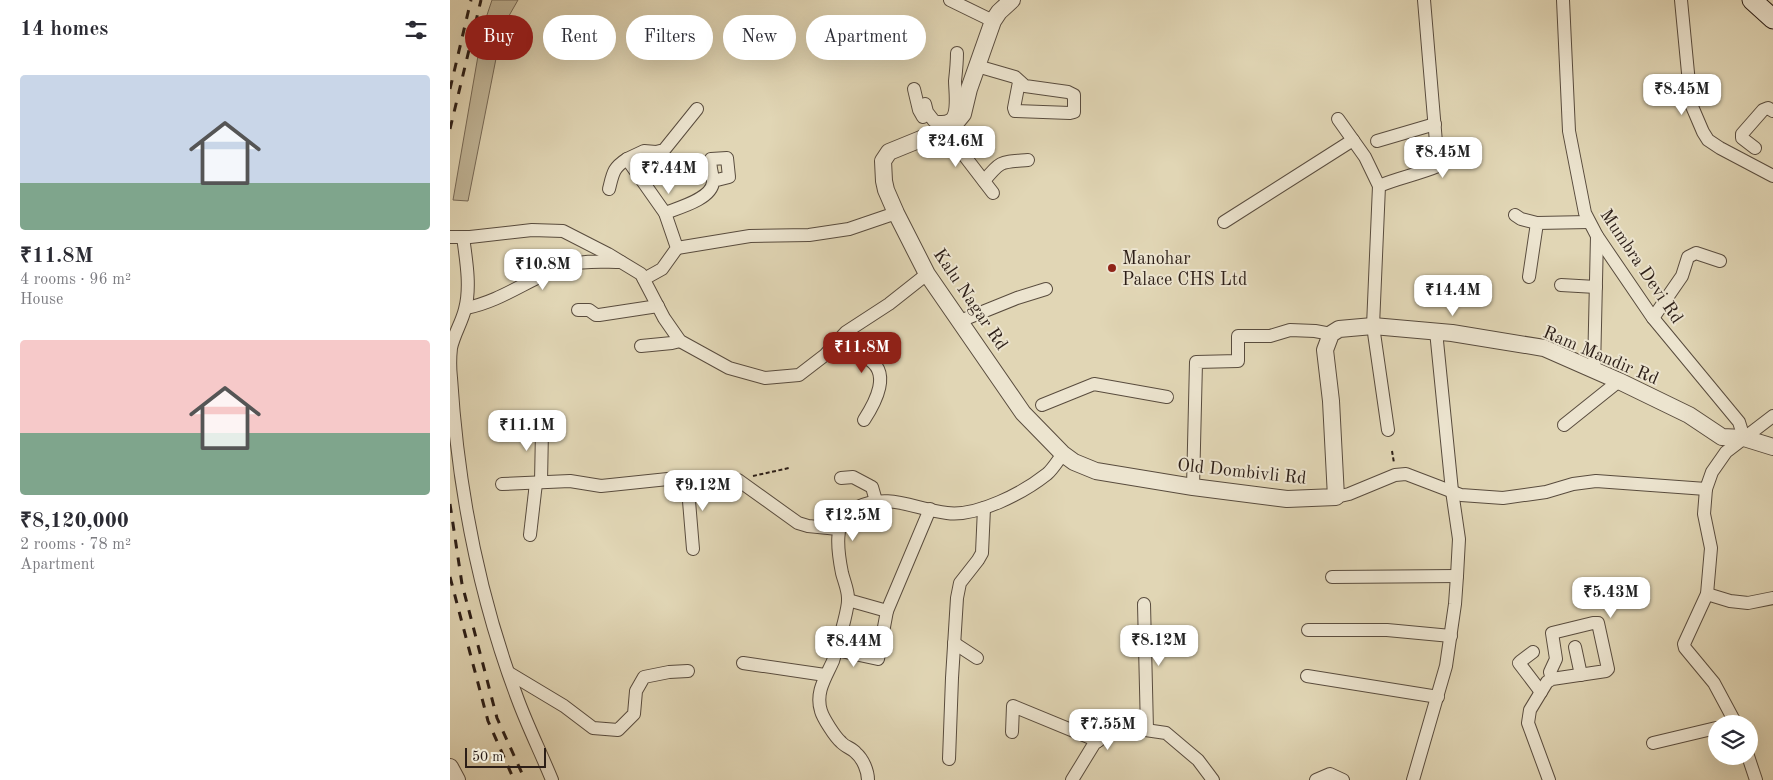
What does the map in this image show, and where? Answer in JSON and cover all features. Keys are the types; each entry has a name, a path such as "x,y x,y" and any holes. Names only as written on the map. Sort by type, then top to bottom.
{"main road":[{"path":"1752,0 1773,19"}],"street":[{"path":"950,0 993,21"},
{"path":"958,87 977,66 998,12 1012,0"},
{"path":"1379,186 1438,166 1424,0"},
{"name":"Mumbra Devi Rd","path":"1564,0 1569,131 1585,213 1597,236 1654,318 1739,422 1744,438"},
{"path":"1681,0 1691,104 1708,140 1737,158 1773,176"},
{"path":"925,104 927,112 934,121 946,122 954,116 958,87 958,53"},
{"path":"977,66 1012,76 1019,79 1025,86 1072,93 1074,95 1074,112 1015,111 1020,82"},
{"path":"958,87 964,114 954,125 960,150 993,193"},
{"path":"914,88 919,110 935,134"},
{"path":"1773,96 1769,102 1773,106"},
{"path":"1737,158 1751,146 1742,138 1742,134 1763,110 1768,108 1773,111"},
{"path":"609,189 613,172 617,166 644,151 656,152 664,150 697,109"},
{"path":"1338,120 1365,157 1379,186 1373,326 1388,430"},
{"path":"1377,141 1435,124"},
{"name":"Kalu Nagar Rd","path":"954,125 889,152 883,161 886,190 927,274 1026,416 1063,454"},
{"path":"1224,222 1353,140"},
{"path":"627,159 665,213 677,248"},
{"path":"984,181 1003,162 1028,160"},
{"path":"665,213 699,200 711,188 712,181"},
{"path":"644,279 662,269 677,248 750,236 809,235 849,229 896,212"},
{"path":"1515,215 1521,219 1537,223 1589,222"},
{"path":"1529,277 1537,223"},
{"path":"450,237 532,230 563,232 642,274 664,318 680,341 728,368 764,378 799,375 825,355 846,332 889,304 927,274"},
{"path":"1594,370 1597,236"},
{"path":"464,237 468,277 466,308 450,350 461,478 475,558 509,673 518,700 552,780"},
{"path":"1654,318 1682,276 1688,258 1696,253 1720,262"},
{"path":"466,308 484,305 553,270 570,264 622,262"},
{"path":"1561,285 1596,288"},
{"path":"960,321 1017,298 1046,289"},
{"path":"578,310 589,310 599,315 658,306"},
{"name":"Ram Mandir Rd","path":"1332,334 1339,328 1373,326 1436,331 1544,348 1619,381 1689,415 1722,437 1744,438 1773,447"},
{"path":"1193,487 1196,362 1238,361 1238,336 1270,336 1290,330 1315,331 1332,334 1325,350 1331,401 1336,497"},
{"path":"1413,780 1446,666 1455,604 1459,539 1452,491 1436,331"},
{"path":"641,346 672,344 680,341"},
{"path":"834,345 845,355 864,357 876,368 879,374 878,395 864,420"},
{"path":"1564,425 1619,381"},
{"path":"1026,416 1039,411 1042,406 1094,384 1167,397"},
{"path":"1731,715 1714,683 1685,648 1684,644 1707,594 1711,548 1704,514 1706,489 1712,472 1726,452 1773,416"},
{"path":"514,423 542,430 538,483 530,535"},
{"path":"868,780 863,762 856,752 839,741 822,712 820,704 821,684 833,660 848,600 842,570 838,529 846,513 854,508 876,501 898,501 957,514 984,508 1025,488 1048,473 1063,454"},
{"name":"Old Dombivli Rd","path":"1063,454 1074,462 1096,471 1193,487 1286,499 1336,497 1349,494 1395,475 1406,474 1461,496 1503,498 1546,492 1573,484 1596,481 1706,489"},
{"path":"687,477 693,549"},
{"path":"502,484 570,481 601,486 687,477 738,480 798,523 838,529"},
{"path":"841,478 853,477 872,487 876,501"},
{"path":"949,759 957,598 960,582 982,553 984,508"},
{"path":"836,650 878,659 887,612 930,509"},
{"path":"1332,577 1457,576"},
{"path":"1707,594 1730,601 1748,603 1773,598"},
{"path":"848,600 887,612"},
{"path":"1144,604 1147,730"},
{"path":"1550,780 1528,723 1530,710 1547,682 1552,679 1608,669 1598,623 1552,633 1556,659 1550,672 1552,679"},
{"path":"1308,630 1388,630 1451,636"},
{"path":"954,643 977,658"},
{"path":"1575,647 1581,675"},
{"path":"1533,652 1521,661 1520,664 1541,692"},
{"path":"743,663 825,674"},
{"path":"509,673 564,706 593,728 618,730 634,714 636,691 644,676 688,671"},
{"path":"1307,676 1438,697"},
{"path":"1012,732 1013,706 1098,741"},
{"path":"1072,780 1094,744 1110,732 1125,728 1166,733 1198,760 1213,780"},
{"path":"1653,743 1708,730"},
{"path":"1751,765 1756,780"},
{"path":"450,767 457,780"},
{"path":"1316,780 1330,774 1343,780"}],"path":[{"path":"1392,451 1394,470"},
{"path":"738,480 789,468"}],"shaded area":[{"path":"492,0 518,0 509,15 487,15"},
{"path":"477,60 496,60 468,201 453,200"}],"railway":[{"path":"450,89 471,0"},
{"path":"450,129 481,0"},
{"path":"450,504 462,584 497,718 525,780"},
{"path":"450,577 488,721 514,780"}],"place":[{"name":"Manohar Palace CHS Ltd","path":"1112,268"}]}
